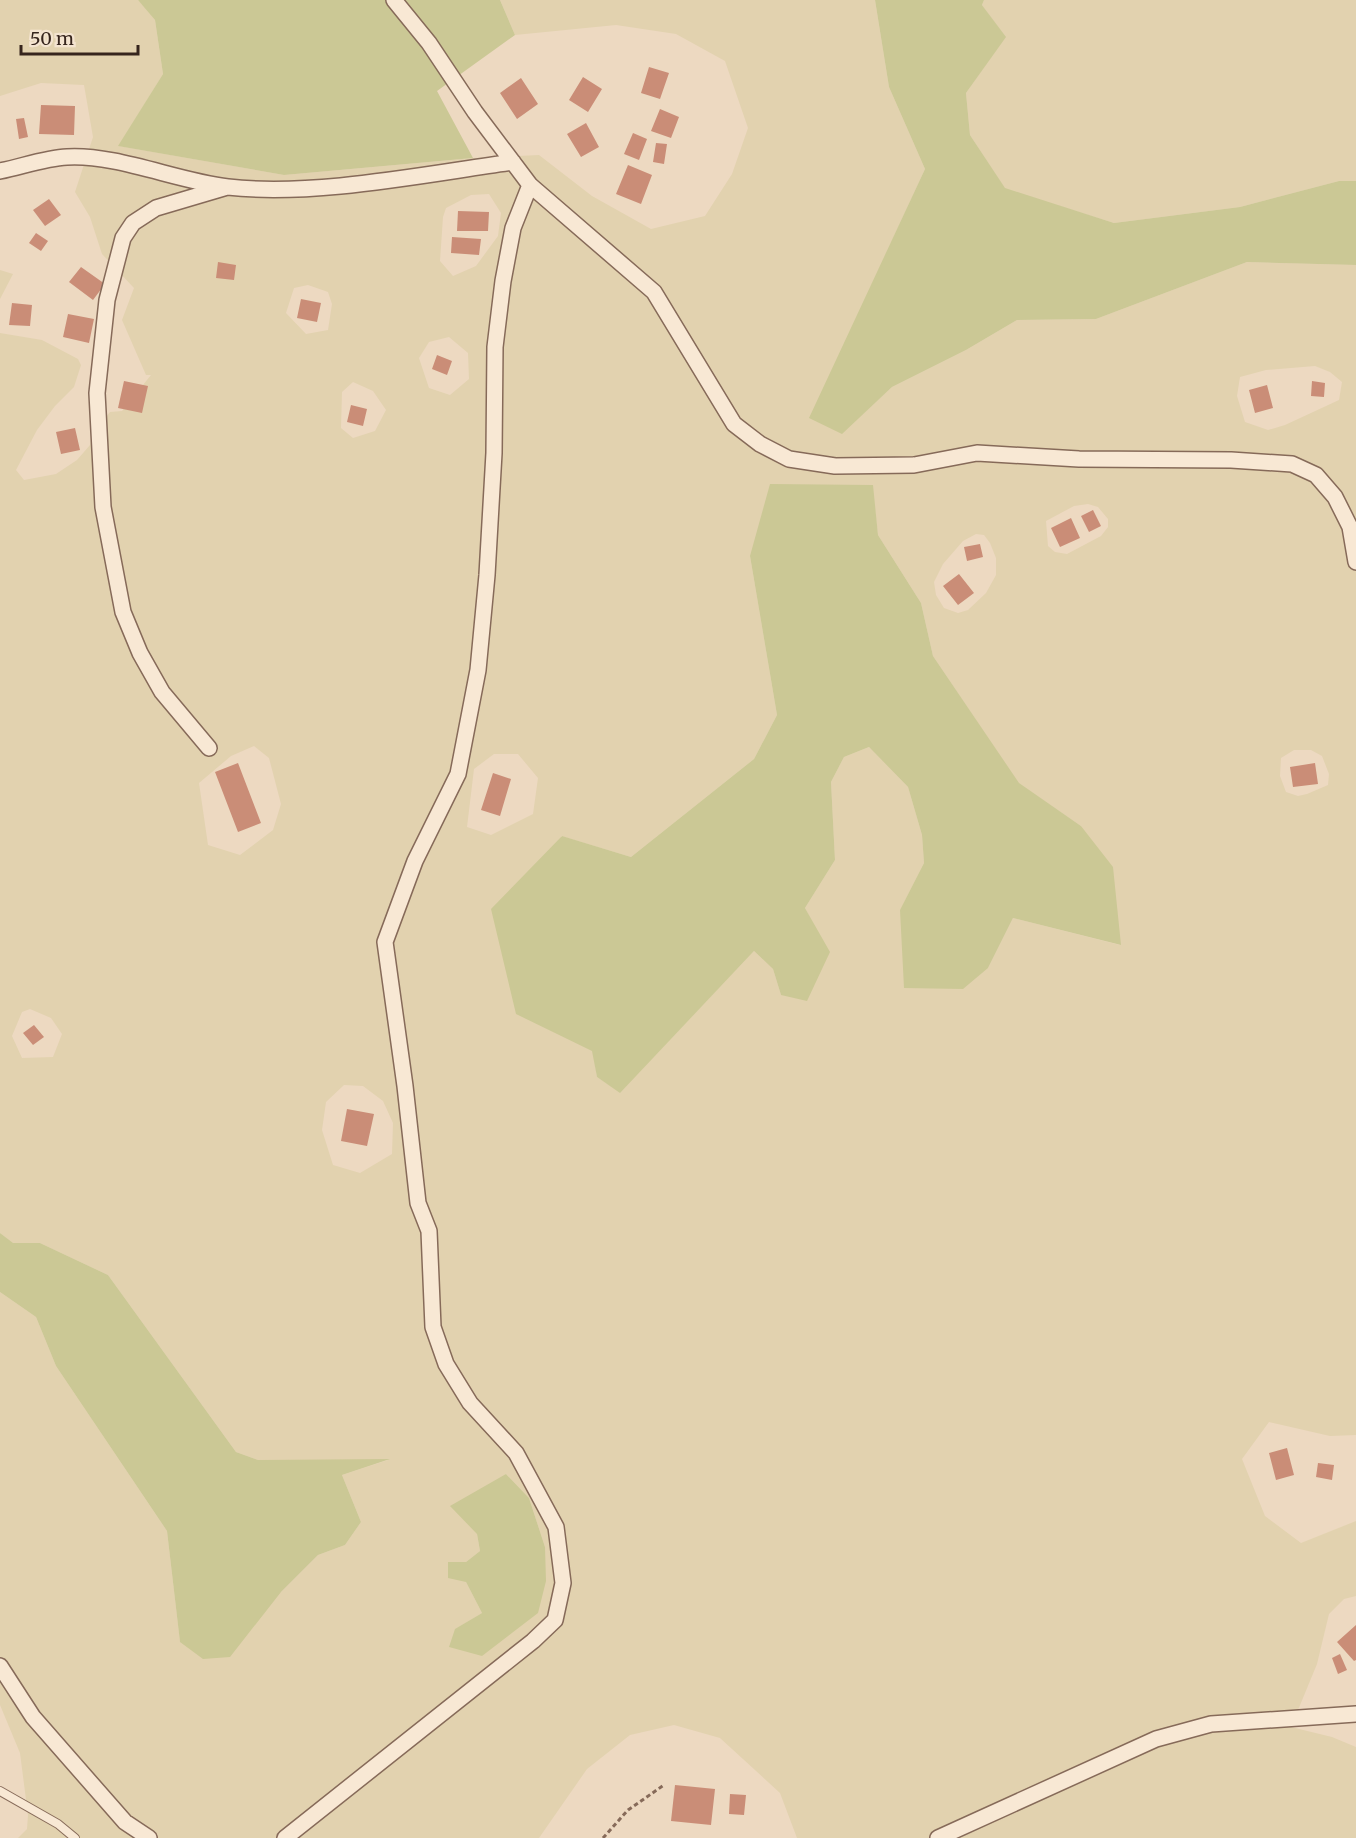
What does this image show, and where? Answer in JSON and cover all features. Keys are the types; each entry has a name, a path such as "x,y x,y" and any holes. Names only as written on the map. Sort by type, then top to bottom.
{"street":[{"path":"394,0 429,43 475,112 530,185 654,292 734,424 760,444 789,459 835,466 914,465 977,453 1079,459 1220,460 1292,464 1316,475 1335,498 1350,527 1356,562"},
{"path":"0,171 66,156 97,159 227,187 279,189 347,184 513,162"},
{"path":"285,1838 533,1641 555,1620 563,1583 556,1527 538,1489 516,1453 470,1404 446,1364 433,1327 429,1231 418,1203 385,942 411,871 458,774 478,670 488,575 494,453 496,336 513,228 530,185"},
{"path":"209,748 162,692 140,653 123,612 103,507 97,393 107,300 123,238 133,223 156,208 227,187"},
{"path":"0,1666 33,1717 125,1822 149,1838"},
{"path":"938,1838 1156,1739 1211,1724 1356,1714"}],"lane":[{"path":"0,1791 58,1824 75,1838"}],"path":[{"path":"603,1838 628,1810 663,1785"}],"shaded area":[{"path":"0,0 138,0 155,20 163,74 119,146 284,175 473,158 539,155 592,196 651,229 705,216 732,174 748,128 725,61 676,34 616,25 515,35 500,0 875,0 889,87 925,169 861,308 842,433 892,387 966,350 1017,320 1096,319 1247,262 1356,265 1356,1435 1330,1436 1269,1422 1242,1459 1265,1516 1301,1543 1356,1521 1356,1596 1344,1599 1329,1614 1317,1664 1291,1727 1332,1737 1356,1747 1356,1838 797,1838 780,1793 720,1738 674,1725 630,1735 587,1769 539,1838 18,1838 27,1829 28,1815 20,1753 0,1705 0,1292 36,1317 56,1366 167,1531 180,1642 281,1592 318,1555 345,1545 361,1522 342,1475 388,1460 258,1460 236,1452 108,1275 40,1243 13,1244 0,1233 0,333 42,340 78,359 81,365 74,387 55,406 37,430 16,470 24,480 56,474 77,460 90,445 92,435 110,412 122,411 151,375 146,375 122,320 134,288 102,254 90,217 75,192 93,137 84,85 41,83 0,96","holes":["489,194 501,213 498,236 476,266 453,276 440,261 443,217 446,208 471,195","308,285 328,292 332,304 328,330 306,334 286,313 294,288","449,337 468,353 469,379 450,395 429,388 419,358 429,342","1315,366 1330,372 1342,382 1339,400 1285,425 1268,430 1245,422 1237,396 1240,377 1266,370","353,382 373,391 386,410 375,431 353,438 341,428 342,392","872,485 878,535 921,603 933,656 1019,784 1081,826 1120,945 1013,918 988,968 900,911 924,863 922,835 908,787 869,747 844,757 831,782 835,860 805,908 829,953 781,995 773,969 754,951 620,1092 597,1077 561,836 631,857 754,759 777,715 750,556","1088,504 1098,507 1108,519 1108,527 1101,536 1067,554 1055,552 1048,546 1046,521 1074,506","976,534 984,535 996,558 996,575 986,593 968,610 958,613 944,608 936,595 934,582 943,564 963,541","254,746 269,758 281,804 273,830 240,855 208,845 199,783 231,756","1294,750 1311,750 1322,756 1329,774 1328,785 1298,796 1286,792 1280,776 1281,758","494,754 518,754 538,778 533,814 491,835 467,827 474,769","30,1009 51,1018 62,1034 53,1057 22,1058 12,1036 22,1012","344,1085 363,1086 383,1101 393,1123 392,1154 360,1173 333,1165 322,1130 326,1102","506,1474 529,1498 545,1547 482,1656 456,1629 482,1613 466,1582 448,1562 466,1562 480,1551 477,1534"]},
{"path":"138,0 500,0 515,35 437,91 473,158 284,175 118,146 163,74 155,20"},
{"path":"875,0 984,0 982,5 1006,37 966,93 970,135 1005,188 1114,223 1240,207 1339,181 1356,181 1356,265 1247,262 1096,319 1017,320 966,350 892,387 842,434 809,418 925,169 889,87"},
{"path":"984,0 1356,0 1356,181 1339,181 1240,207 1114,223 1005,189 970,135 966,93 1005,37 982,5"},
{"path":"0,270 13,274 0,299"},
{"path":"770,484 873,485 878,535 921,603 933,656 1019,783 1081,826 1113,867 1121,945 1013,918 988,968 963,989 904,988 900,910 924,863 922,835 908,787 869,747 844,757 831,782 835,860 805,908 830,952 807,1001 781,995 773,969 754,951 620,1093 597,1077 592,1051 516,1014 491,909 562,836 631,857 754,759 777,715 750,556"},
{"path":"0,1233 13,1243 40,1243 108,1275 236,1452 258,1460 390,1459 342,1475 361,1522 345,1545 318,1555 281,1592 230,1657 203,1659 180,1642 167,1531 56,1366 36,1317 0,1292"},
{"path":"506,1474 529,1498 545,1547 546,1581 538,1613 482,1656 449,1647 455,1629 482,1613 466,1582 448,1578 448,1562 466,1562 480,1551 477,1534 450,1506"}],"building":[{"path":"649,67 669,73 660,99 641,93"},
{"path":"583,77 602,89 588,112 569,100"},
{"path":"521,78 538,104 517,119 500,93"},
{"path":"41,105 75,106 74,135 39,134"},
{"path":"660,109 679,117 671,138 651,131"},
{"path":"24,118 28,137 19,139 16,119"},
{"path":"586,123 599,147 581,157 567,134"},
{"path":"633,133 647,139 639,160 624,154"},
{"path":"656,143 667,144 664,164 653,162"},
{"path":"628,165 652,175 641,204 616,194"},
{"path":"49,199 61,215 45,226 33,210"},
{"path":"458,211 489,212 488,231 457,231"},
{"path":"36,233 48,241 41,251 29,243"},
{"path":"452,237 481,239 479,255 451,253"},
{"path":"218,262 236,265 234,280 216,278"},
{"path":"81,267 105,284 93,300 69,282"},
{"path":"301,299 321,303 317,322 297,318"},
{"path":"12,303 32,305 30,326 9,325"},
{"path":"68,314 94,319 89,343 63,337"},
{"path":"437,355 452,361 447,375 432,369"},
{"path":"124,381 148,386 142,413 118,408"},
{"path":"1312,381 1325,383 1324,397 1311,396"},
{"path":"1267,385 1273,408 1255,413 1249,390"},
{"path":"351,405 367,409 363,426 347,422"},
{"path":"75,428 80,450 61,454 56,432"},
{"path":"1093,510 1101,526 1089,532 1081,516"},
{"path":"1071,518 1080,538 1060,547 1051,528"},
{"path":"980,544 983,557 967,561 964,547"},
{"path":"959,574 974,593 958,605 943,586"},
{"path":"238,763 261,823 238,832 215,772"},
{"path":"1315,763 1318,784 1293,787 1290,767"},
{"path":"493,773 511,779 500,816 481,810"},
{"path":"34,1025 44,1037 33,1045 23,1033"},
{"path":"347,1109 374,1114 367,1146 341,1141"},
{"path":"1287,1448 1294,1475 1276,1480 1269,1453"},
{"path":"1318,1463 1334,1465 1332,1480 1316,1477"},
{"path":"1356,1625 1356,1660 1354,1661 1337,1642"},
{"path":"1340,1654 1347,1670 1338,1674 1332,1658"},
{"path":"675,1785 715,1789 711,1825 671,1821"},
{"path":"730,1794 746,1795 744,1815 729,1814"}]}
